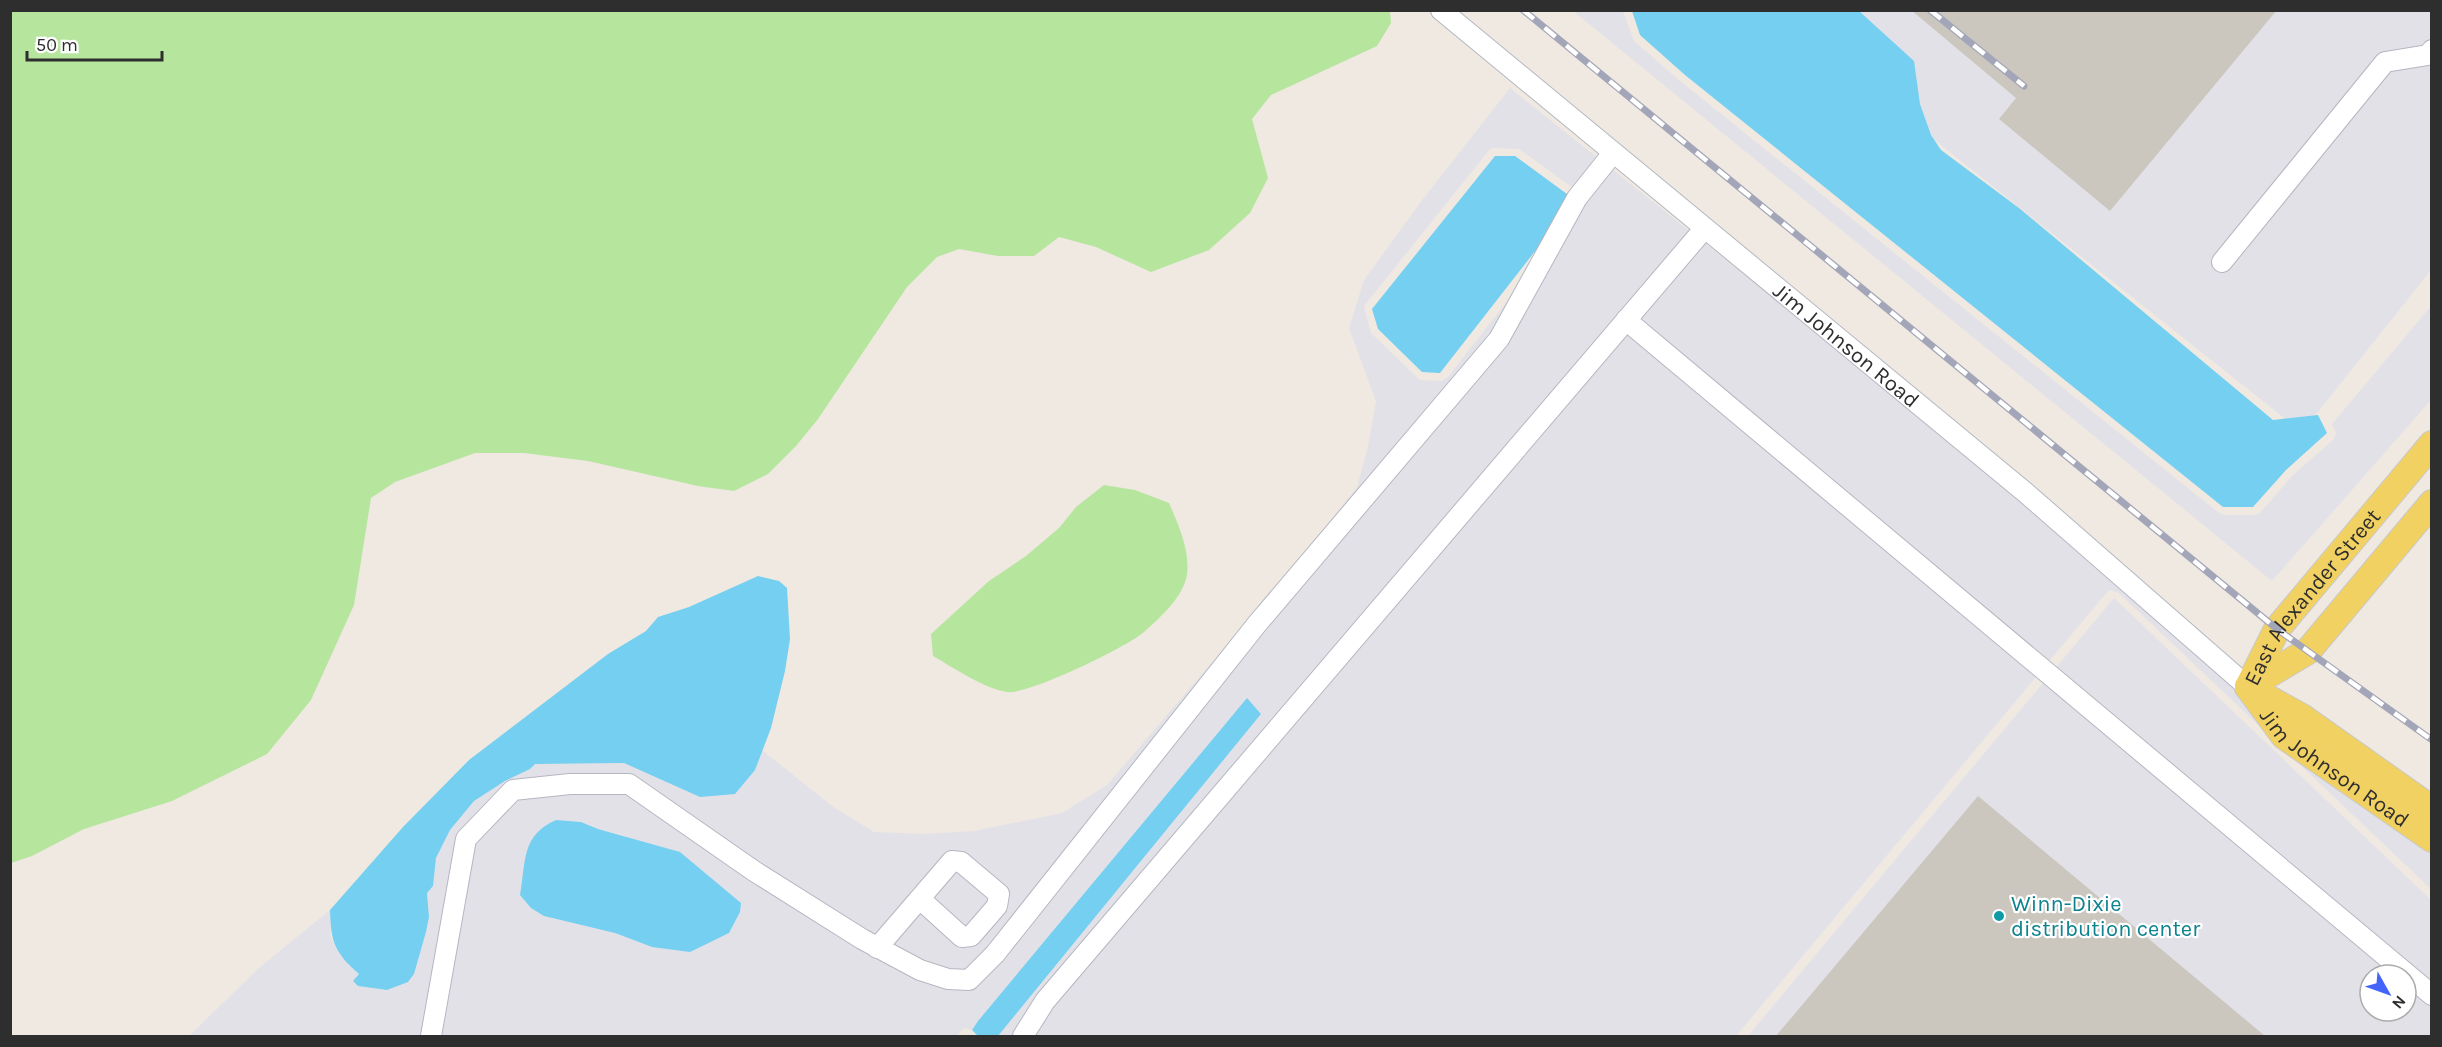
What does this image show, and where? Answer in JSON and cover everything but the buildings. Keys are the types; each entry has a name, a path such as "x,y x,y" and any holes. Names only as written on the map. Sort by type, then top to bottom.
{"main road":[{"name":"East Alexander Street","path":"2248,687 2277,629 2432,444"},
{"name":"East Alexander Street","path":"2248,687 2308,651 2432,502"},
{"name":"Jim Johnson Road","path":"2248,687 2302,717 2432,809"},
{"name":"Jim Johnson Road","path":"2248,687 2284,736 2432,839"}],"street":[{"name":"Jim Johnson Road","path":"1441,10 2026,493 2248,687"},
{"path":"2222,262 2385,62 2428,55 2432,50"},
{"path":"430,1036 466,838 513,790 570,784 629,784 754,871 877,948 920,970 948,979 969,980 995,954 1257,624 1499,339 1577,198 1613,153"},
{"path":"1023,1036 1045,1001 1704,229"},
{"path":"1626,320 2432,995"},
{"path":"877,948 920,899"}],"shaded area":[{"path":"1573,11 1623,11 1634,41 1680,81 2219,513 2254,515 2260,513 2292,476 2333,440 2336,433 2332,424 2431,306 2431,400 2272,581"},
{"path":"1772,11 2431,11 2431,270 2302,432"},
{"path":"1510,88 1730,263 2020,501 2235,691 2431,851 2431,889 2119,593 2111,590 1736,1036 998,1036 1261,714 1247,699 972,1030 964,1028 956,1036 189,1036 259,968 330,910 331,937 339,954 359,974 353,982 358,986 387,990 408,982 414,974 426,932 429,917 427,893 433,886 436,858 450,830 474,801 535,764 624,763 700,797 735,793 755,770 762,750 832,806 874,832 925,834 974,831 1062,813 1107,785 1305,554 1357,487 1368,447 1376,401 1349,328 1364,280 1423,199","holes":["1490,149 1519,149 1576,190 1571,220 1447,378 1441,381 1420,380 1371,333 1364,306","581,822 625,836 652,947 615,933"]},
{"path":"2114,598 2431,900 2431,1036 1748,1036"}],"green space":[{"path":"11,11 1390,11 1391,23 1377,46 1271,95 1252,119 1268,178 1250,213 1209,250 1151,272 1096,247 1059,237 1034,256 998,256 959,249 937,257 907,287 818,419 796,446 768,474 734,491 698,486 588,461 524,453 475,453 395,482 371,498 354,605 311,700 267,754 172,801 84,829 32,856 11,863"},
{"path":"1104,485 1135,490 1169,503 1176,520 1187,556 1187,574 1177,598 1157,620 1134,639 1099,658 1055,678 1018,691 1007,692 988,686 933,656 931,634 989,581 1026,556 1059,528 1076,507"}],"water":[{"path":"1632,11 1859,11 1914,61 1920,104 1931,135 1941,150 2019,208 2273,420 2318,415 2327,433 2286,470 2253,507 2223,507 1685,75 1640,35"},
{"path":"1495,156 1515,156 1571,197 1564,214 1440,373 1422,372 1378,329 1372,309"},
{"path":"758,576 779,581 787,588 790,639 771,728 755,770 735,794 700,797 624,763 535,764 474,801 450,830 436,858 433,886 427,893 429,917 426,932 414,974 408,982 387,990 358,986 353,981 359,974 339,953 333,939 330,910 403,827 469,760 608,654 646,631 658,617 689,607"},
{"path":"1247,698 1261,714 998,1036 978,1036 972,1030 978,1021"},
{"path":"556,820 581,822 680,852 741,903 740,912 729,933 690,952 652,947 615,933 544,916 531,908 520,895 527,851 536,833"}],"railway":[{"path":"1523,10 2277,629 2432,740"},
{"path":"1930,10 2024,86"}],"place":[{"name":"Winn-Dixie distribution center","path":"1999,916"}]}
